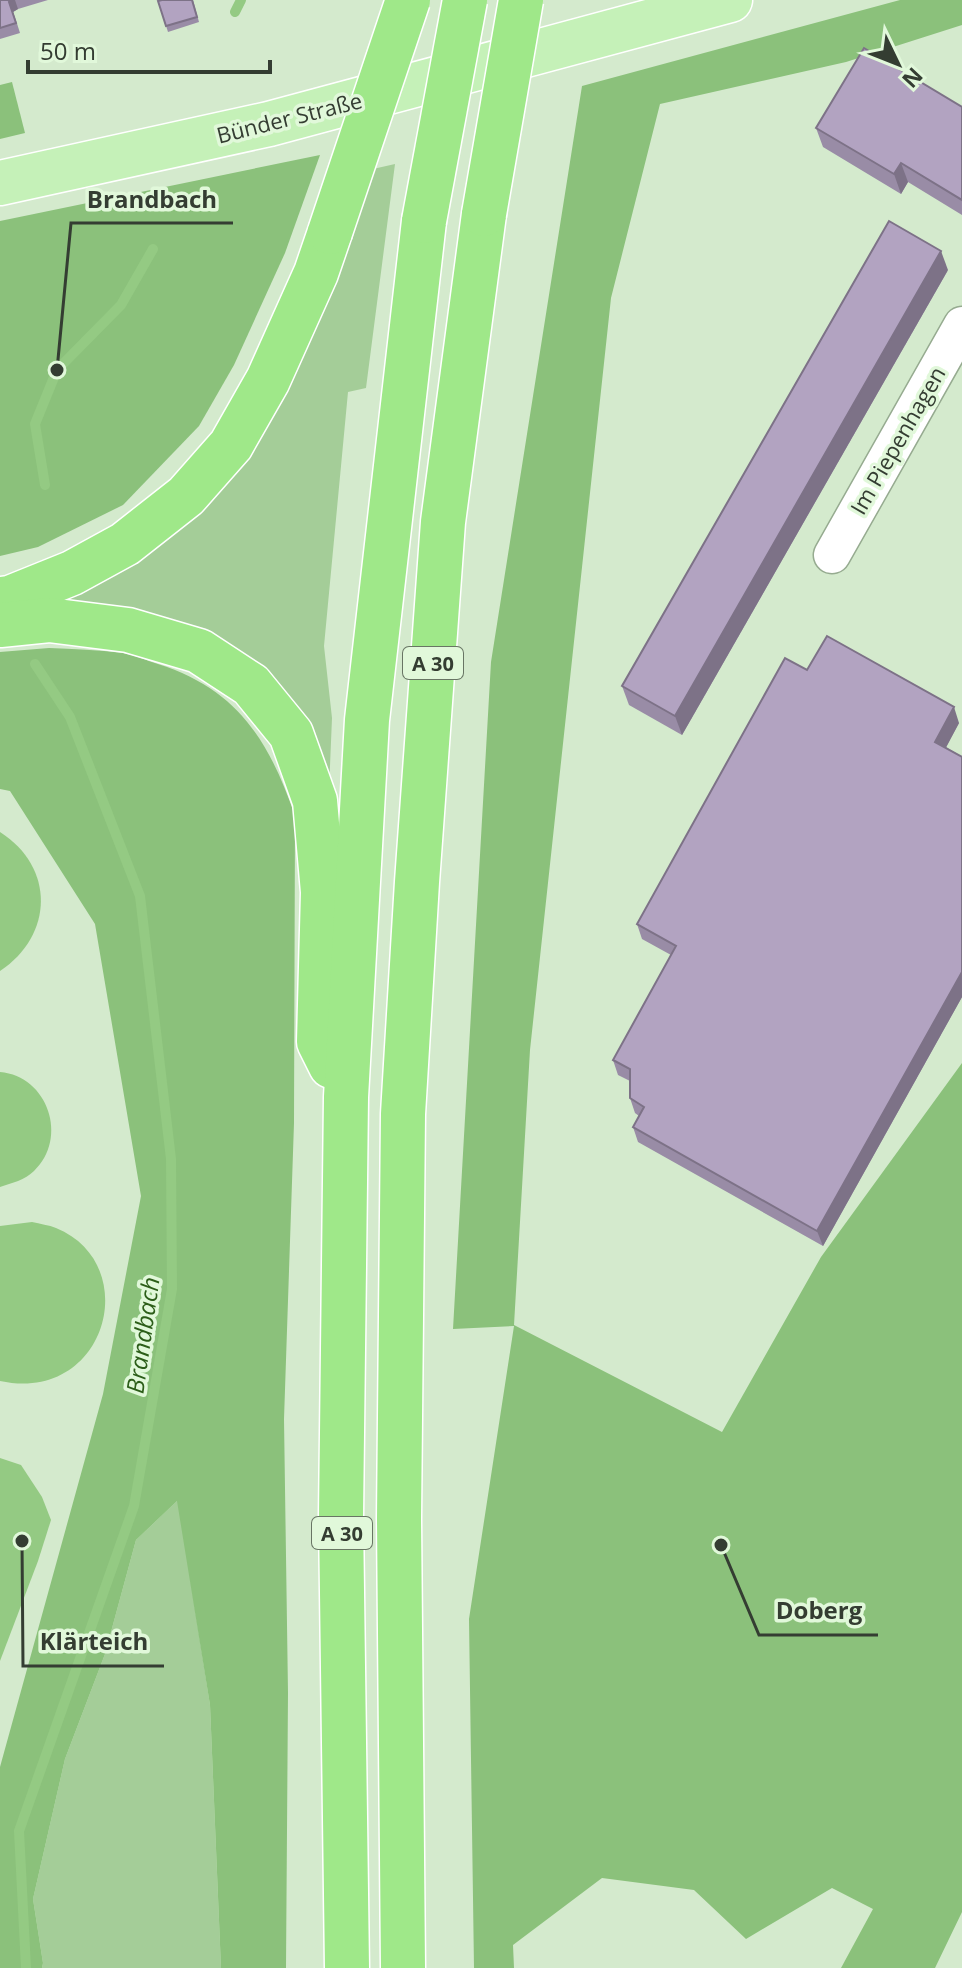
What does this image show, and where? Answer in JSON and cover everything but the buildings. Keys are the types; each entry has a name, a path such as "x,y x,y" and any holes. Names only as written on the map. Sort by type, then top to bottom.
{"highway":[{"path":"0,599 10,598 72,573 111,551 186,496 231,445 268,380 316,273 408,0"},
{"name":"A 30","path":"347,1968 341,1517 346,1097 367,720 424,221 465,0"},
{"name":"A 30","path":"403,1968 399,1519 403,1114 443,522 484,214 521,0"},
{"path":"0,625 49,620 128,630 199,651 251,685 291,734 315,801 323,892 319,1042 346,1097"}],"main road":[{"name":"Bünder Straße","path":"0,183 269,124 730,0"}],"street":[{"name":"Im Piepenhagen","path":"832,555 962,325"}],"shaded area":[{"path":"900,0 962,0 962,25 846,62 660,104 611,298 530,1050 514,1325 722,1432 821,1257 962,1063 962,1912 935,1968 841,1968 873,1909 832,1888 746,1939 694,1890 602,1878 513,1945 514,1968 474,1968 469,1619 514,1326 453,1329 491,662 582,86"},
{"path":"12,82 25,133 0,139 0,85"},
{"path":"320,155 285,253 234,365 199,426 123,505 38,547 0,556 0,221"},
{"path":"395,164 366,388 348,392 324,646 332,718 329,790 269,684 35,609 166,532 373,169"},
{"path":"49,648 127,654 186,675 209,688 229,703 261,741 295,816 294,1123 284,1419 288,1693 286,1968 221,1968 210,1705 177,1501 136,1540 105,1654 65,1759 33,1899 42,1968 0,1968 0,1767 103,1394 141,1196 95,924 10,791 0,789 0,652"},
{"path":"0,832 31,863 41,901 31,939 18,956 0,971"},
{"path":"0,1072 17,1076 41,1096 51,1126 45,1157 34,1171 0,1187"},
{"path":"32,1222 56,1228 83,1246 99,1270 105,1298 101,1327 88,1352 66,1372 37,1383 0,1381 0,1226"},
{"path":"0,1458 21,1465 42,1497 51,1520 0,1661"},
{"path":"178,1500 210,1705 221,1968 42,1968 33,1899 65,1759 105,1654 136,1540"}],"waterway":[{"name":"Brandbach","path":"235,12 241,0"},
{"name":"Brandbach","path":"45,485 35,424 57,370 121,305 153,249"},
{"name":"Brandbach","path":"26,1968 19,1831 134,1506 172,1289 171,1159 140,896 70,717 35,664"}],"place":[{"name":"Brandbach","path":"57,370"},
{"name":"Klärteich","path":"22,1541"},
{"name":"Doberg","path":"721,1545"}]}
